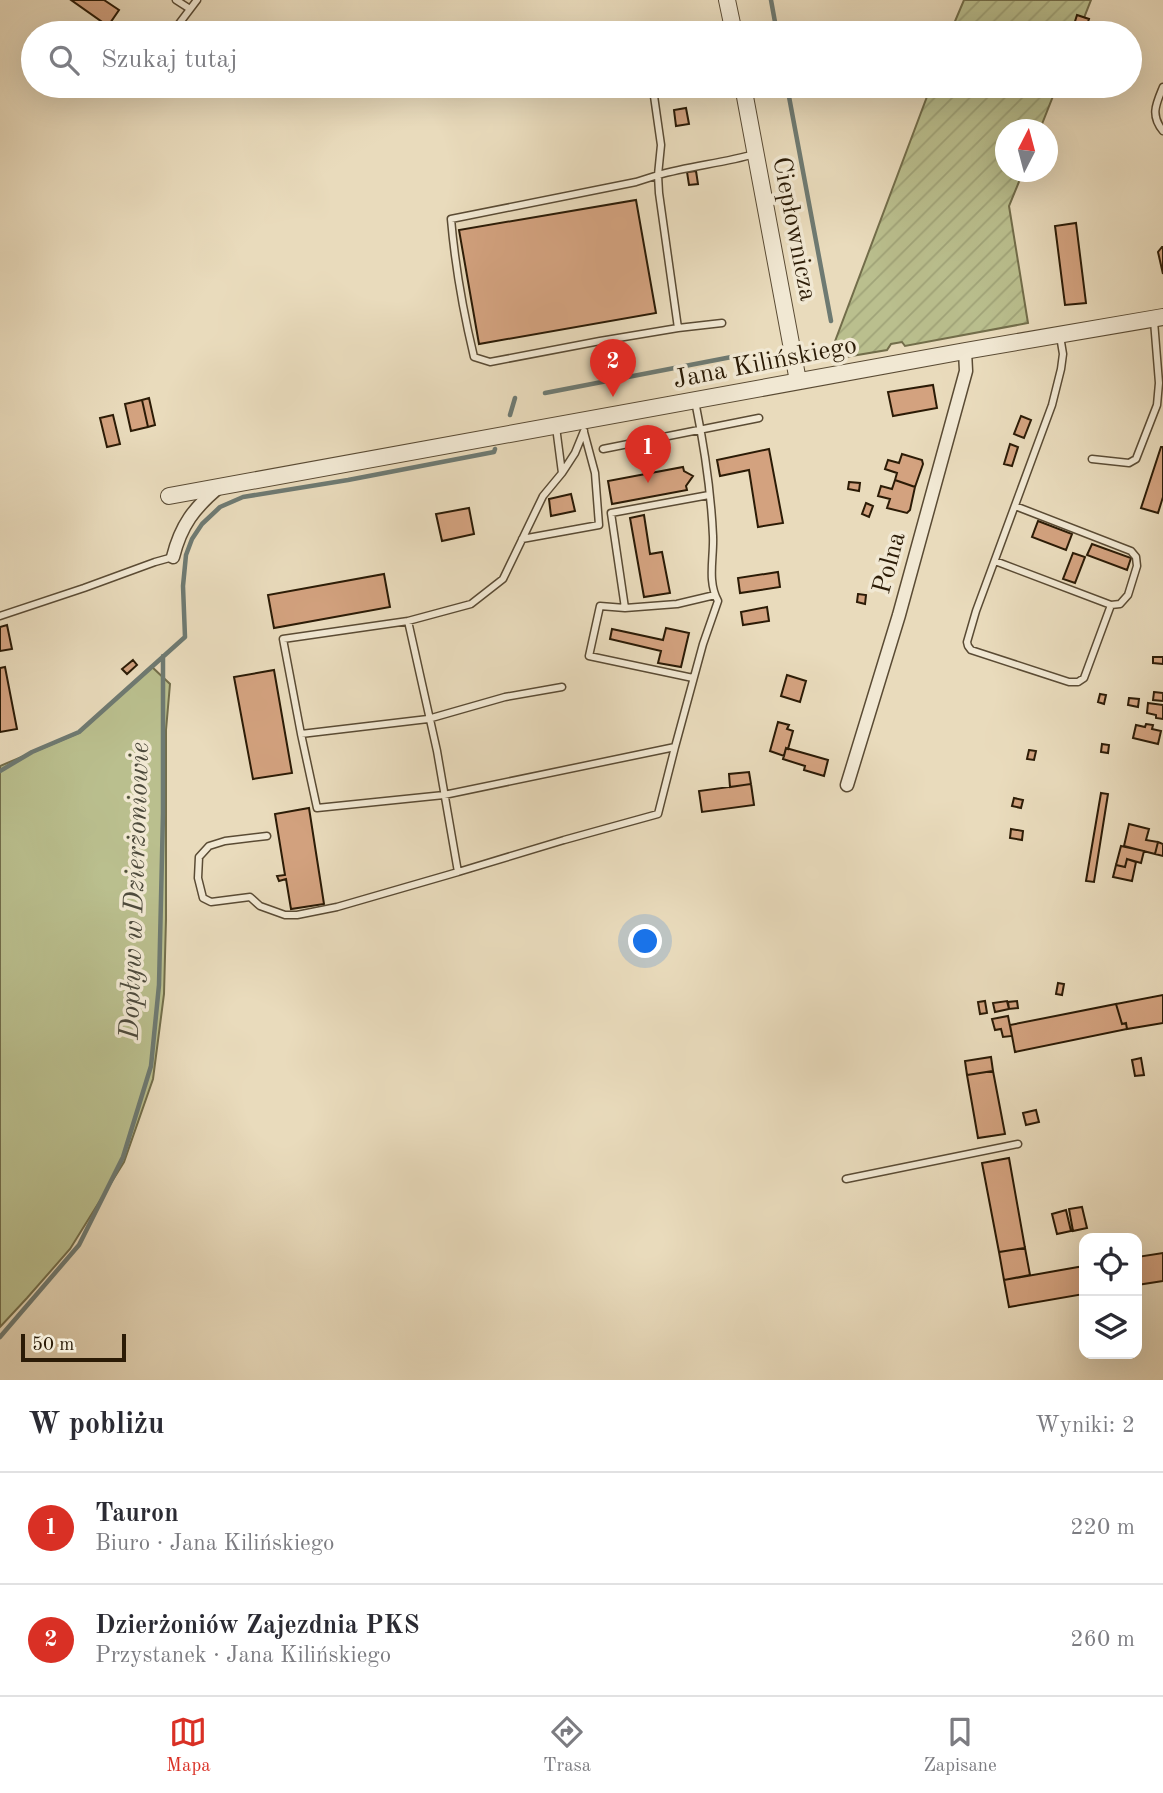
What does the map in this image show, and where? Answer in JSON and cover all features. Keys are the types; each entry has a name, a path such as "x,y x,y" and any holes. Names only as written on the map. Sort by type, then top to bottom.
{"street":[{"path":"727,0 731,21"},
{"name":"Ciepłownicza","path":"745,98 798,381"},
{"name":"Jana Kilińskiego","path":"169,496 556,425 584,427 798,381 1158,318"},
{"name":"Polna","path":"847,785 899,615 941,461 965,371 965,351"},
{"path":"173,557 178,538 192,512 219,486"}],"lane":[{"path":"176,0 190,9"},
{"path":"181,21 197,0"},
{"path":"1163,87 1155,116 1163,131"},
{"path":"654,98 661,145 659,193 678,328"},
{"path":"722,323 678,328 491,362 474,357 465,321 451,219 636,182 683,168 755,154"},
{"path":"1092,459 1129,463 1136,459 1157,405 1158,318"},
{"path":"1060,334 1063,354 1052,405 967,642 971,650 1069,682 1078,682 1084,678 1111,605"},
{"path":"267,836 225,841 209,846 199,857 198,878 203,898 211,902 250,897 260,906 285,915 297,915 337,907 658,814 702,644 718,601 712,581 713,537 701,430 695,401"},
{"path":"603,449 759,418"},
{"path":"556,425 562,473"},
{"path":"584,427 575,453 543,496 503,579 471,604 408,621 283,639 317,808 444,795 675,747"},
{"path":"522,540 599,525 595,473 584,427"},
{"path":"625,608 611,513 709,495"},
{"path":"995,561 1111,605 1120,604 1128,595 1137,566 1136,557 1131,551 1015,506"},
{"path":"0,616 173,557"},
{"path":"693,678 589,656 600,606 625,608 677,604 715,595"},
{"path":"408,621 437,751 458,872"},
{"path":"301,734 428,719 505,697 562,687"},
{"path":"846,1179 1017,1144"}],"green space":[{"path":"964,0 1091,0 1083,21 955,21"},
{"path":"926,98 1052,98 1044,119 995,119 995,182 1019,182 1009,206 1028,323 905,346 902,342 891,344 887,350 828,360"},
{"path":"151,666 170,684 166,730 164,994 153,1079 124,1162 70,1249 0,1327 0,766 79,733"}],"building":[{"path":"71,0 104,0 119,10 111,21 101,21"},
{"path":"1077,15 1089,19 1088,21 1075,21"},
{"path":"686,108 689,124 676,126 674,110"},
{"path":"696,171 698,184 689,185 687,172"},
{"path":"636,200 656,313 479,344 459,230"},
{"path":"1076,223 1086,303 1065,305 1055,226"},
{"path":"1163,247 1163,274 1158,252"},
{"path":"933,385 937,408 893,416 888,392"},
{"path":"149,398 155,425 148,427 142,400"},
{"path":"142,400 148,427 131,431 125,404"},
{"path":"113,415 120,444 107,447 100,418"},
{"path":"1021,416 1031,420 1024,438 1014,434"},
{"path":"1010,444 1018,447 1012,466 1004,464"},
{"path":"1161,447 1163,497 1158,513 1141,508"},
{"path":"769,449 783,523 758,527 749,470 720,476 717,460"},
{"path":"902,454 922,460 915,487 895,480 897,473 885,469 888,460 899,463"},
{"path":"683,467 684,471 693,476 686,486 687,490 612,504 608,481"},
{"path":"895,480 915,487 907,513 887,508 890,499 878,496 881,486 892,489"},
{"path":"849,482 860,483 859,491 848,489"},
{"path":"571,494 575,511 551,516 549,499"},
{"path":"866,503 873,506 869,517 862,514"},
{"path":"469,508 474,534 442,541 436,514"},
{"path":"644,515 650,554 662,552 670,593 644,597 630,518"},
{"path":"1038,521 1072,534 1066,550 1032,537"},
{"path":"1092,544 1131,558 1127,570 1087,555"},
{"path":"1073,553 1085,557 1075,583 1063,579"},
{"path":"778,572 780,587 740,593 738,578"},
{"path":"384,574 390,607 274,628 268,595"},
{"path":"858,594 866,595 865,604 857,602"},
{"path":"767,607 769,621 743,625 741,612"},
{"path":"7,625 12,649 0,651 0,627"},
{"path":"666,628 689,633 681,667 658,663 661,651 610,639 612,629 663,640"},
{"path":"1153,657 1163,657 1163,664 1153,663"},
{"path":"133,660 137,665 127,674 122,669"},
{"path":"5,667 17,729 0,732 0,668"},
{"path":"274,670 292,773 253,779 234,677"},
{"path":"787,675 806,681 800,702 781,696"},
{"path":"1154,692 1163,693 1163,701 1153,700"},
{"path":"1100,694 1106,695 1104,704 1098,702"},
{"path":"1129,698 1139,699 1138,707 1128,705"},
{"path":"1148,703 1163,705 1163,719 1147,713"},
{"path":"778,722 789,725 787,729 793,731 784,756 770,751"},
{"path":"1146,724 1161,731 1158,744 1133,738 1136,725 1145,727"},
{"path":"1102,744 1109,745 1108,753 1101,752"},
{"path":"786,748 828,760 824,776 804,770 805,766 783,759"},
{"path":"1029,750 1036,751 1034,760 1027,759"},
{"path":"749,772 751,784 730,787 729,774"},
{"path":"751,784 754,805 702,812 699,791"},
{"path":"1101,793 1108,794 1094,882 1086,881"},
{"path":"1014,798 1023,800 1021,808 1012,806"},
{"path":"309,808 324,904 291,909 286,879 279,881 277,876 285,875 275,814"},
{"path":"1129,824 1149,829 1146,840 1158,842 1155,854 1124,846"},
{"path":"1011,829 1023,831 1022,840 1010,838"},
{"path":"1158,842 1163,844 1163,856 1155,854"},
{"path":"1121,846 1144,851 1141,863 1127,859 1125,867 1116,865"},
{"path":"1127,859 1136,862 1132,881 1113,877 1116,865 1125,867"},
{"path":"1058,983 1064,984 1062,995 1056,994"},
{"path":"1163,995 1163,1023 1127,1029 1126,1023 1122,1024 1116,1004"},
{"path":"985,1001 987,1013 980,1014 978,1002"},
{"path":"1007,1001 1009,1009 995,1012 993,1003"},
{"path":"1017,1001 1018,1008 1009,1009 1008,1002"},
{"path":"1116,1004 1122,1024 1126,1023 1127,1029 1015,1052 1010,1025"},
{"path":"1008,1016 1012,1036 1003,1037 1001,1029 995,1030 992,1019"},
{"path":"991,1057 993,1071 967,1075 965,1061"},
{"path":"1141,1058 1144,1075 1135,1076 1132,1060"},
{"path":"993,1071 1005,1134 978,1138 967,1075"},
{"path":"1036,1110 1039,1122 1026,1125 1023,1113"},
{"path":"1009,1158 1025,1248 999,1252 982,1163"},
{"path":"1082,1207 1087,1228 1073,1231 1069,1209"},
{"path":"1066,1210 1071,1231 1057,1234 1052,1214"},
{"path":"1025,1248 1030,1275 1004,1280 999,1252"},
{"path":"1163,1253 1163,1281 1142,1284 1142,1256"},
{"path":"1079,1267 1079,1295 1009,1307 1004,1280"}],"waterway":[{"name":"Dopływ w Dzierżoniowie","path":"771,0 775,21"},
{"name":"Dopływ w Dzierżoniowie","path":"789,98 831,321"},
{"name":"Dopływ w Dzierżoniowie","path":"545,393 747,354"},
{"name":"Dopływ w Dzierżoniowie","path":"510,415 515,398"},
{"name":"Dopływ w Dzierżoniowie","path":"0,771 32,752 79,732 185,637 183,586 186,555 202,524 220,507 243,497 348,480 494,452 495,449"},
{"name":"Dopływ w Dzierżoniowie","path":"0,1337 79,1245 123,1157 151,1066 159,985 163,656"}],"place":[{"name":"Dzierżoniów Zajezdnia PKS","path":"613,397"},
{"name":"Tauron","path":"648,483"}]}
